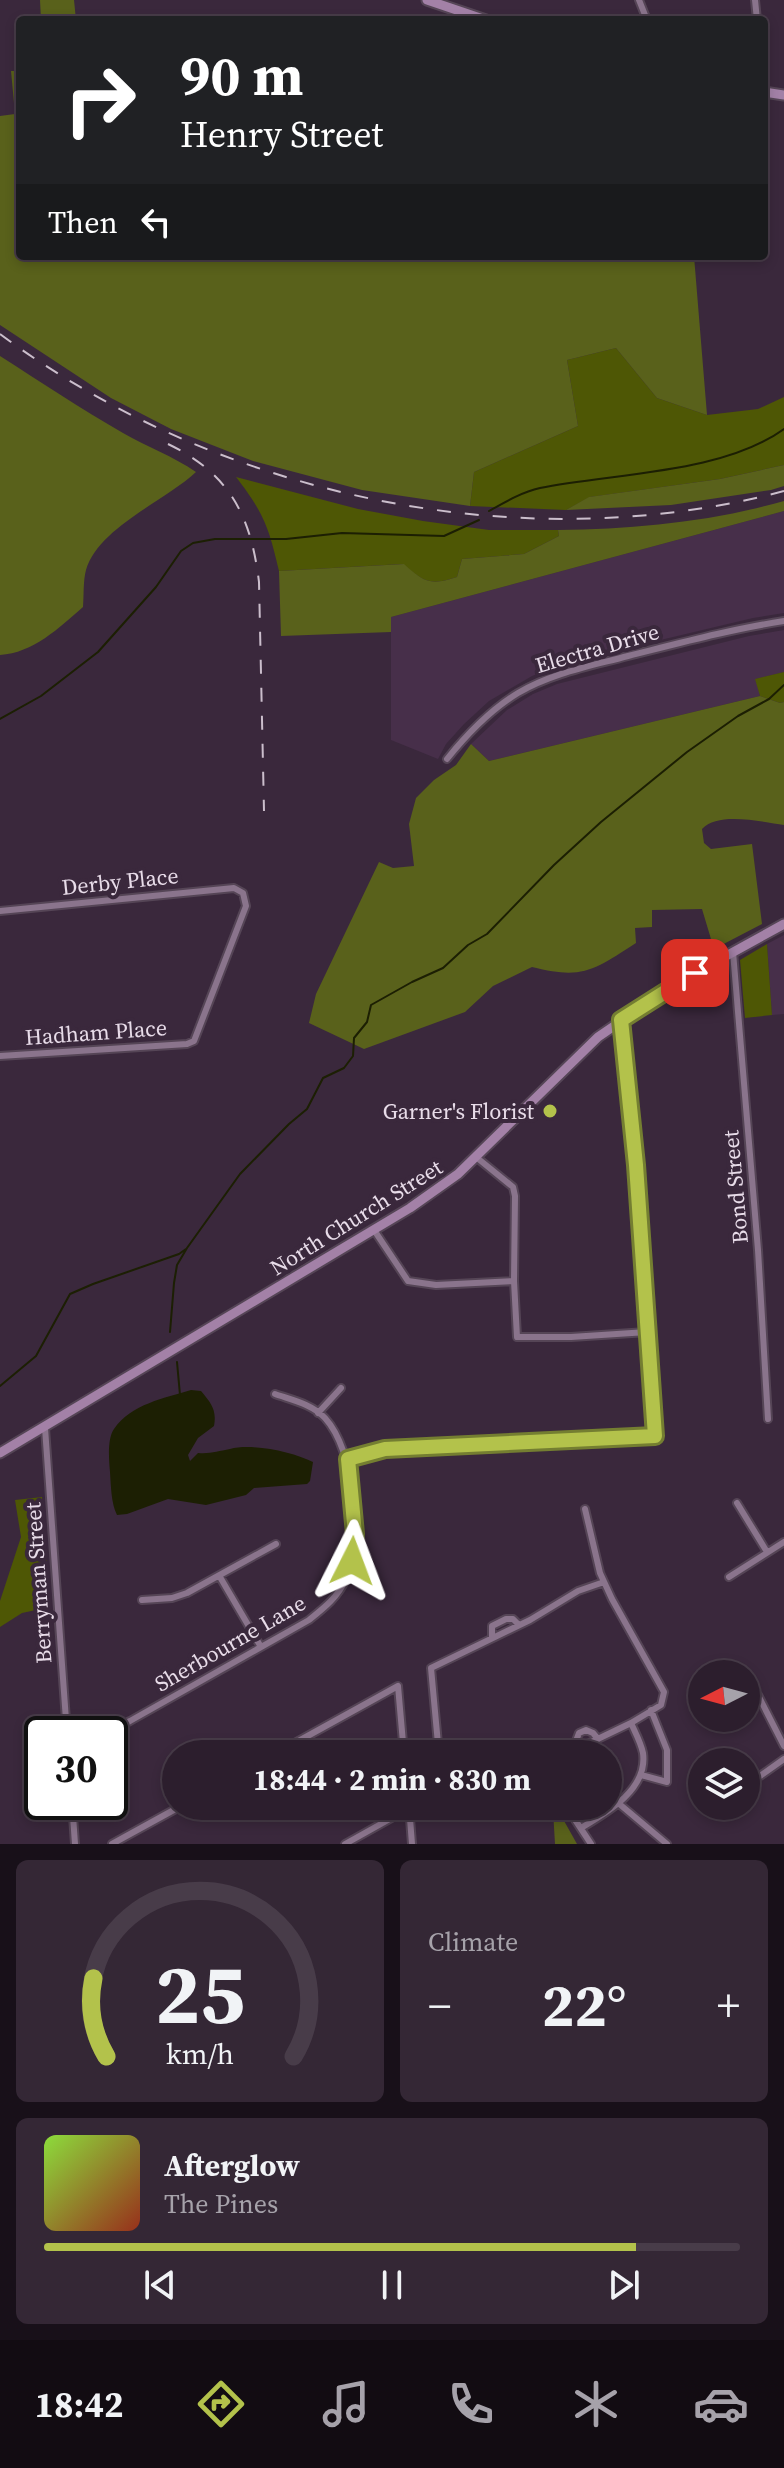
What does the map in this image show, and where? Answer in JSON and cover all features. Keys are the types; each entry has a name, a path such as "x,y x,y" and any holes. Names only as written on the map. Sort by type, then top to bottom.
{"main road":[{"path":"427,0 449,4 477,16"},
{"name":"North Church Street","path":"0,1453 432,1193 458,1174 598,1037 677,983 784,924"}],"street":[{"name":"Electra Drive","path":"447,759 462,740 496,709 517,694 546,680 659,648 784,621"},
{"name":"Derby Place","path":"0,911 234,888 243,893 246,906 194,1041"},
{"name":"Bond Street","path":"733,952 758,1250 768,1419"},
{"path":"348,1459 385,1449 655,1436 636,1165 621,1020"},
{"name":"Hadham Place","path":"0,1056 187,1044 194,1041"},
{"path":"476,1157 513,1187 517,1337 647,1332"},
{"path":"374,1230 408,1281 436,1285 514,1281"},
{"path":"318,1413 341,1388"},
{"name":"Sherbourne Lane","path":"128,1722 309,1620 332,1601 345,1581 352,1561 355,1534 348,1459 338,1437 324,1418 309,1406 275,1394"},
{"name":"Berryman Street","path":"45,1428 66,1716"},
{"path":"737,1503 767,1552"},
{"path":"576,1740 579,1733 586,1730 598,1739 631,1723 661,1705 664,1692 604,1582 585,1509"},
{"path":"729,1577 784,1542"},
{"path":"142,1600 172,1598 187,1593 276,1544"},
{"path":"220,1577 261,1647"},
{"path":"438,1740 431,1668 519,1625 578,1591 604,1582"},
{"path":"300,1740 398,1686 403,1740"},
{"path":"760,1699 784,1746"},
{"path":"641,1775 667,1782 667,1750 651,1710"},
{"path":"622,1798 641,1775 643,1753 631,1723"},
{"path":"760,1776 784,1759"},
{"path":"622,1806 667,1844"},
{"path":"112,1844 162,1816"},
{"path":"73,1820 75,1844"},
{"path":"345,1844 387,1820"},
{"path":"411,1820 412,1844"},
{"path":"576,1820 591,1844"},
{"path":"581,1828 592,1820"}],"shaded area":[{"path":"784,511 784,613 568,662 532,676 489,701 446,744 438,759 391,740 391,617"},
{"path":"784,630 784,672 756,679 760,696 489,761 471,744 507,710 557,684"},
{"path":"784,935 784,1014 772,1015 767,944"},
{"path":"191,1390 201,1391 208,1399 215,1420 214,1426 198,1438 188,1455 190,1461 198,1453 239,1447 272,1450 313,1462 310,1481 307,1484 254,1488 246,1495 206,1505 168,1499 117,1515 109,1456 114,1429 139,1408"}],"green space":[{"path":"40,0 74,0 76,16 41,16"},
{"path":"11,71 16,71 16,260 694,260 707,415 657,398 616,348 567,360 578,426 474,472 470,506 362,490 253,461 171,429 111,398 0,325 0,116 15,114"},
{"path":"616,348 657,398 707,415 758,409 784,397 784,465 720,479 590,497 566,510 470,506 474,472 578,426 567,360"},
{"path":"0,356 107,424 196,472 104,541 86,570 83,607 55,631 24,650 0,655"},
{"path":"784,465 784,486 771,490 671,505 566,510 589,497 720,479"},
{"path":"236,477 358,509 423,521 489,530 558,530 559,536 524,554 462,559 457,577 434,582 416,575 403,564 279,571 264,521"},
{"path":"784,501 784,511 391,617 391,632 281,636 279,571 404,564 422,578 434,582 457,577 462,559 524,554 559,536 558,530 672,523"},
{"path":"784,672 784,702 760,696 755,679"},
{"path":"760,696 784,702 784,825 729,819 718,820 702,829 704,843 711,849 752,844 762,924 714,949 702,909 652,910 652,927 635,928 636,943 598,966 564,973 532,967 493,986 465,1012 364,1049 309,1023 316,994 379,862 393,868 414,866 409,824 416,798 434,780 456,765 471,744 489,761"},
{"path":"767,944 772,1015 745,1018 740,960"},
{"path":"42,1497 50,1607 22,1613 0,1627 0,1601 21,1537 15,1500"},
{"path":"554,1820 564,1820 577,1844 555,1844"}],"waterway":[{"path":"489,511 540,488 666,470 730,455 759,444 784,429"},
{"path":"0,719 41,696 98,652 156,587 181,551 193,543 215,539 286,539 342,533 444,536 479,520"},
{"path":"170,1332 177,1265 187,1248 240,1174 307,1109 323,1078 344,1068 353,1056 354,1038 367,1022 371,1005 443,968 468,945 487,934 601,822 687,752 738,716 769,699 784,685"},
{"path":"0,1386 36,1356 70,1294 186,1249"},
{"path":"177,1362 180,1395"}],"railway":[{"path":"0,334 85,390 177,437 274,473 375,500 477,515 581,519 683,511 784,491"},
{"path":"168,444 189,456 222,483 243,517 250,537 259,582 264,811"}],"place":[{"name":"Garner's Florist","path":"550,1111"}],"route":[{"path":"352,1561 355,1534 348,1459 385,1449 655,1436 636,1165 621,1020 695,973"}]}
